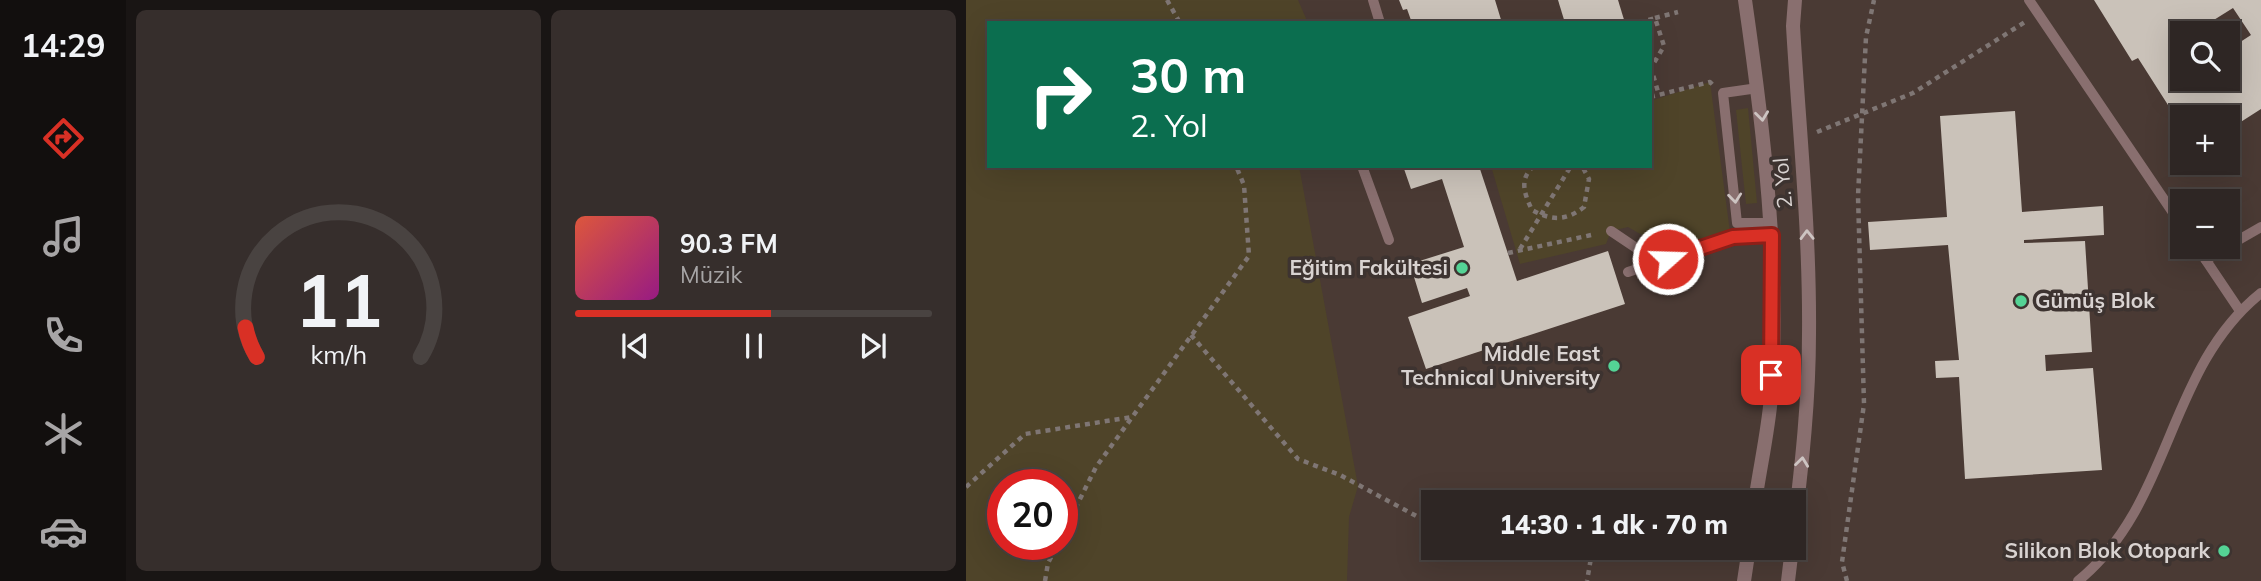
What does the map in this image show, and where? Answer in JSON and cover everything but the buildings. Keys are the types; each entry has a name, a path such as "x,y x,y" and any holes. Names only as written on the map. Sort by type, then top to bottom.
{"street":[{"name":"2. Yol","path":"1745,0 1758,89 1771,229 1771,398 1757,490"},
{"name":"2. Yol","path":"1795,0 1793,26 1807,218 1810,335 1805,436 1799,490"},
{"path":"1744,581 1747,560"},
{"path":"1787,581 1790,560"}],"lane":[{"path":"1373,0 1379,21"},
{"path":"2029,0 2170,208"},
{"path":"1758,89 1723,93 1737,223 1771,229"},
{"path":"1363,168 1389,240"},
{"path":"2240,239 2261,227"},
{"path":"1628,272 1733,237 1771,229"},
{"path":"1611,231 1657,261"},
{"path":"2206,260 2240,311"},
{"path":"2078,581 2102,562 2137,511 2203,359 2229,322 2261,293"}],"path":[{"path":"1167,0 1179,21"},
{"path":"1847,581 1842,562 1864,404 1858,196 1866,37 1874,0"},
{"path":"1645,21 1678,12"},
{"path":"1800,139 1913,93 2038,14"},
{"path":"1652,66 1664,46 1655,18"},
{"path":"1652,71 1659,94"},
{"path":"1652,96 1710,82 1723,93"},
{"path":"1078,503 1096,467 1249,256 1244,185 1237,168"},
{"path":"1532,168 1523,187 1532,210 1542,216 1562,219 1584,207 1589,179 1582,168"},
{"path":"1519,250 1570,168"},
{"path":"1507,253 1611,231"},
{"path":"1191,335 1298,459 1340,475 1421,519"},
{"path":"966,487 1025,434 1133,417"},
{"path":"1045,581 1050,560"},
{"path":"1587,581 1591,560"}],"shaded area":[{"name":"Middle East Technical University","path":"966,0 2261,0 2261,581 966,581"},
{"path":"966,0 1298,0 1307,21 987,21 987,168 1299,168 1358,486 1349,517 1347,581 966,581"},
{"path":"1710,82 1730,232 1670,251 1628,227 1611,231 1606,244 1520,264 1492,168 1652,168 1652,100"},
{"path":"1748,108 1757,203 1746,204 1736,110"}],"place":[{"name":"Eğitim Fakültesi","path":"1462,268"},
{"name":"Gümüş Blok","path":"2021,301"},
{"name":"Middle East Technical University","path":"1614,366"},
{"name":"Silikon Blok Otopark","path":"2224,551"}],"route":[{"path":"1668,259 1733,237 1772,235 1771,375"}]}
